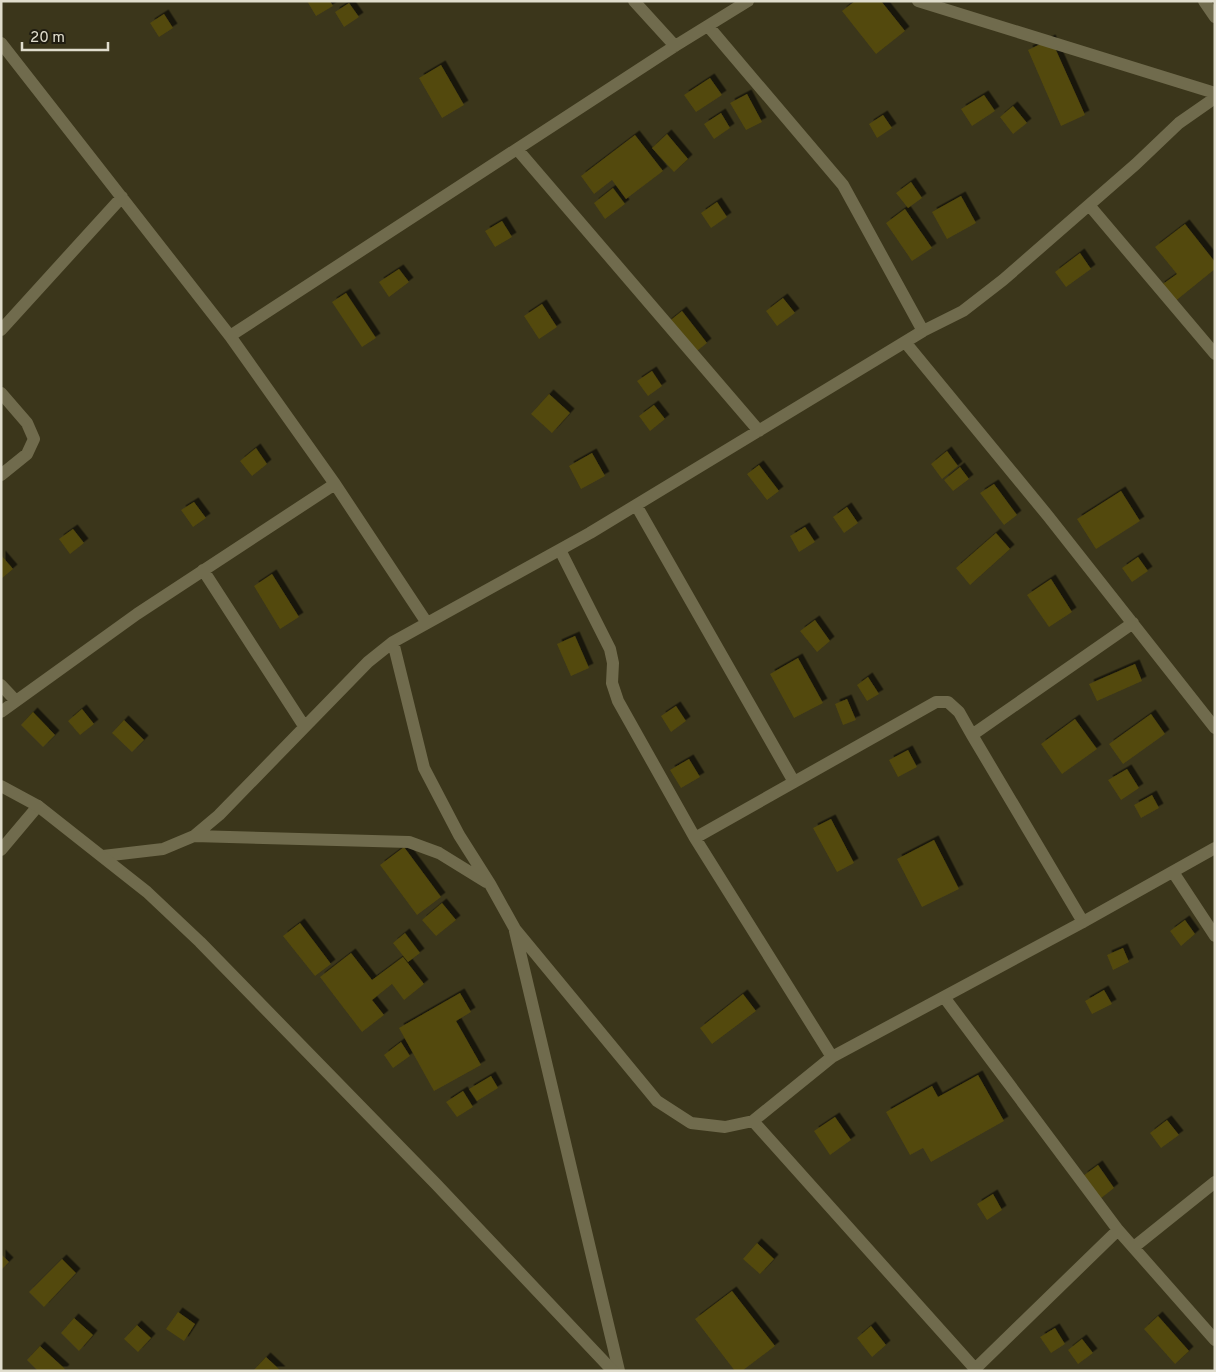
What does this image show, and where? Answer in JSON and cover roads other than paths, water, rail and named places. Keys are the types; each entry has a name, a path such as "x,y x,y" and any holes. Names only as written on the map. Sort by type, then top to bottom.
{"street":[{"path":"634,1 675,46"},
{"path":"230,336 675,46 748,1"},
{"path":"918,1 1215,93"},
{"path":"1204,1 1215,17"},
{"path":"708,26 843,185 923,331"},
{"path":"1,43 230,336 335,484 427,623"},
{"path":"103,856 163,849 194,836 219,815 368,662 393,642 560,550 923,331 963,311 1003,280 1136,164 1179,123 1215,98"},
{"path":"517,149 759,430"},
{"path":"1,330 122,197"},
{"path":"1089,204 1215,354"},
{"path":"905,342 1042,509 1215,728"},
{"path":"1,393 27,423 34,438 27,454 1,475"},
{"path":"1,712 136,614 335,484"},
{"path":"636,505 794,782"},
{"path":"560,550 610,649 613,663 612,683 618,701 695,838 832,1057"},
{"path":"203,570 304,726"},
{"path":"972,735 1133,623"},
{"path":"393,642 424,768 458,835 490,884 515,928 657,1101 691,1123 725,1127 753,1121 832,1057 1083,922 1215,848"},
{"path":"1,685 16,701"},
{"path":"695,838 936,702 948,702 959,712 1083,922"},
{"path":"1,786 38,806 103,856 147,892 200,942 436,1184 613,1371"},
{"path":"1,850 38,806"},
{"path":"194,836 409,842 439,853 490,884"},
{"path":"1173,872 1215,936"},
{"path":"515,928 619,1371"},
{"path":"944,997 1118,1230 1215,1340"},
{"path":"753,1121 976,1370 1118,1230"},
{"path":"1134,1247 1215,1182"}]}
